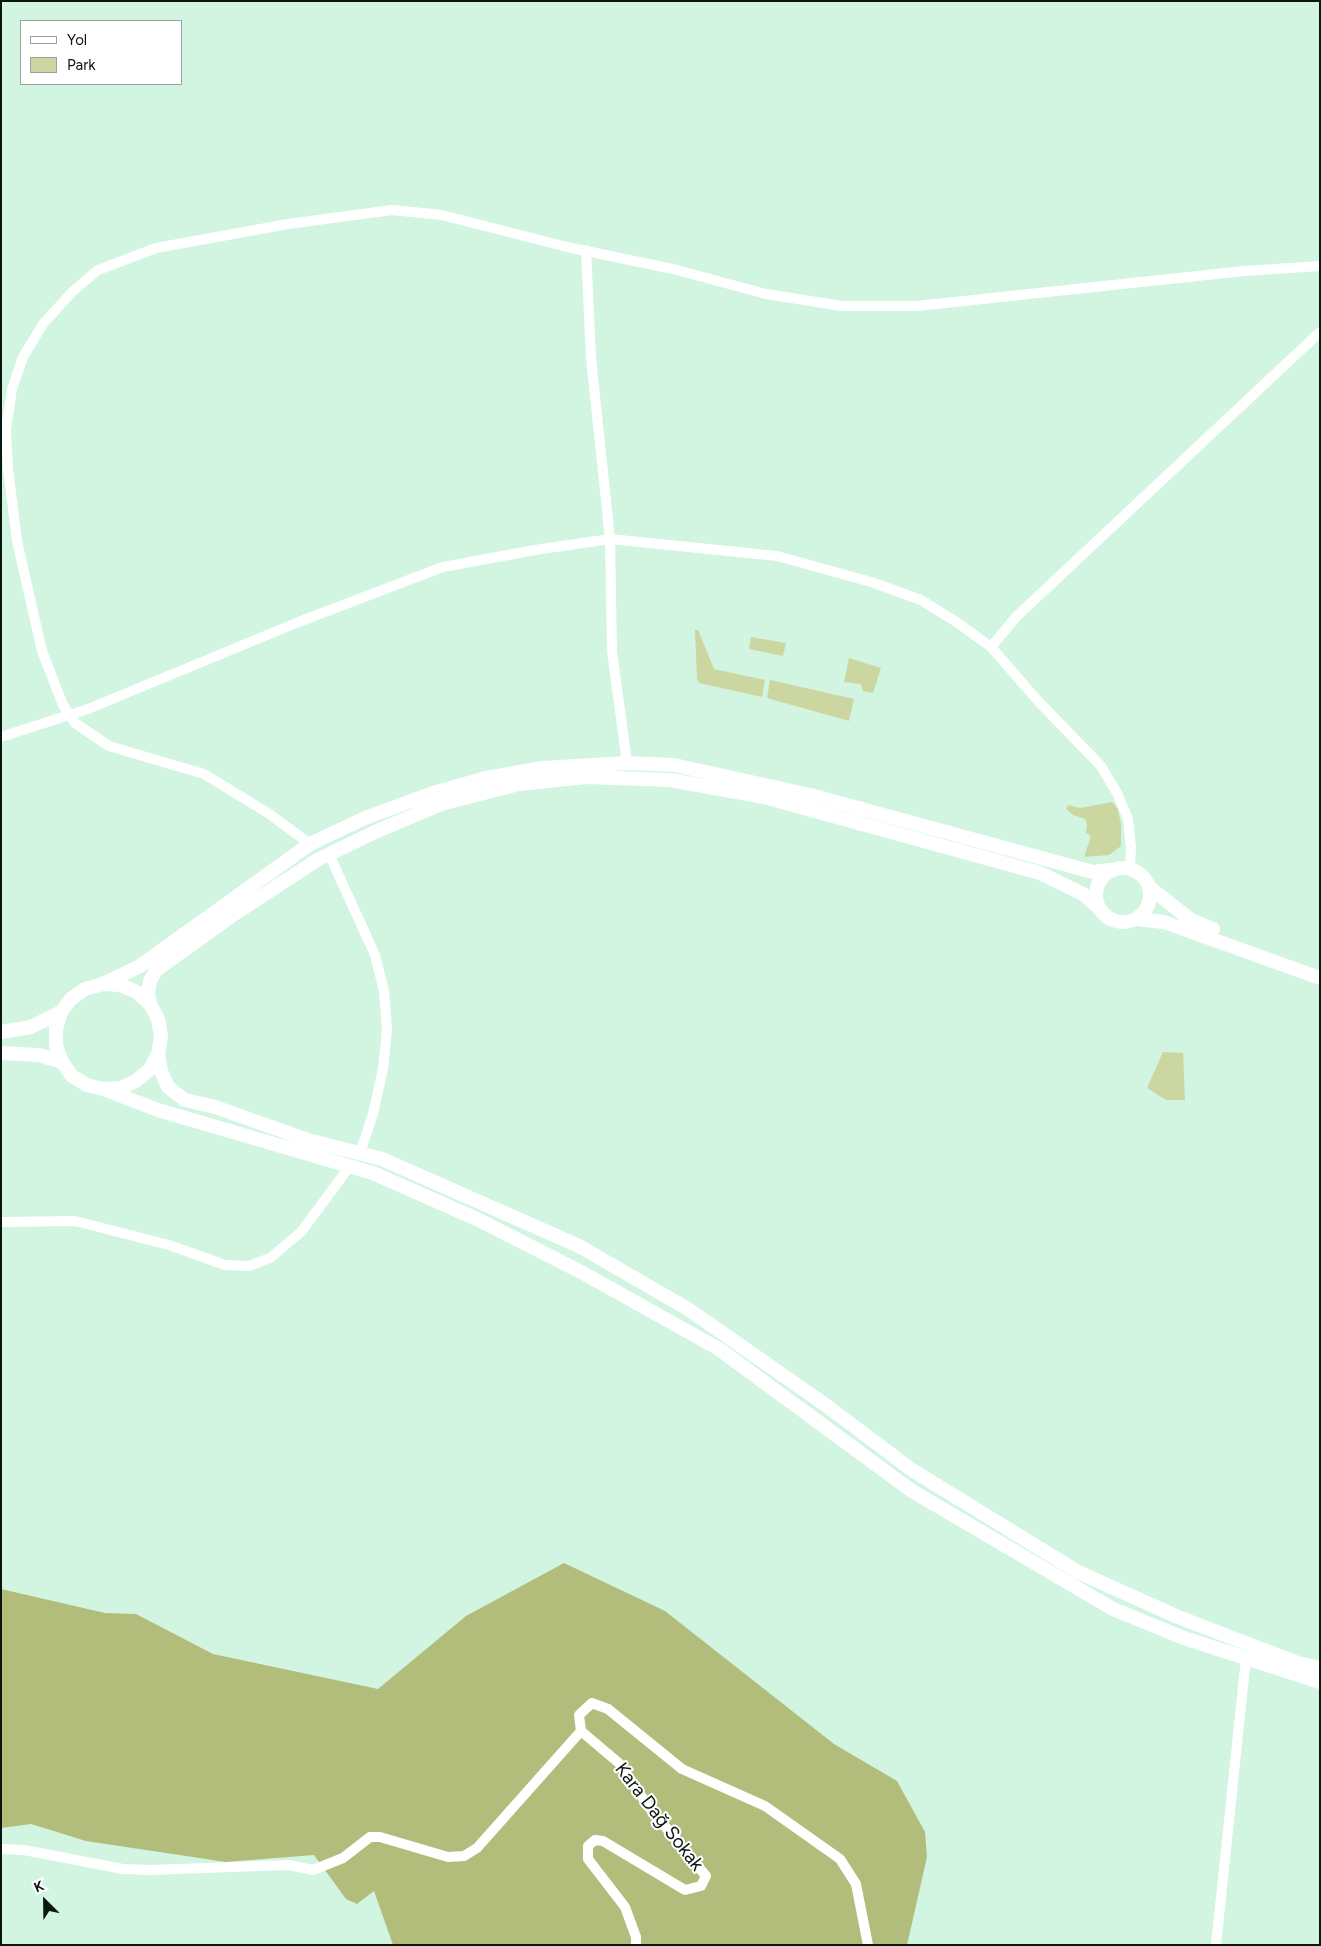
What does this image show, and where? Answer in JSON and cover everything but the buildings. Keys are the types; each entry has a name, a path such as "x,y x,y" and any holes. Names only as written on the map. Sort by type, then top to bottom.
{"street":[{"path":"310,844 268,813 204,774 109,746 74,722 63,705 42,651 19,550 8,469 6,429 12,389 23,357 43,324 72,292 98,270 156,248 288,224 392,210 442,215 673,269 766,294 842,306 917,306 1244,271 1320,266"},
{"path":"586,250 591,358 610,539 612,651 627,763"},
{"path":"990,647 1018,616 1320,332"},
{"path":"1,736 70,716 301,621 443,568 535,550 610,539 777,556 871,582 921,600 958,623 990,647 1039,702 1101,766 1117,793 1128,820 1131,848 1130,868"},
{"path":"1320,968 1236,939 1191,920 1149,887 1145,879 1130,868 1093,872 908,821 750,781 674,765 627,763 543,768 486,778 365,818 310,844 140,966 103,984 86,989 71,999 61,1012 56,1029 56,1046 62,1062 72,1076 87,1085 103,1089 158,1110 374,1173 479,1220 583,1273 719,1349 912,1491 1113,1609 1184,1638 1320,1682"},
{"path":"150,1004 150,981 156,970 230,917 329,854 441,804 519,784 586,776 670,780 764,797 1040,873 1083,894 1103,914 1119,922 1136,919 1164,922 1320,978"},
{"path":"329,854 375,956 384,990 387,1030 383,1069 373,1114 360,1153"},
{"path":"1098,907 1095,890 1098,882 1111,870"},
{"path":"1136,919 1148,906 1149,887"},
{"path":"103,984 120,985 137,992 150,1004 158,1019 161,1036 158,1054 150,1069 136,1081 121,1088 103,1089"},
{"path":"1,1032 31,1027 61,1012"},
{"path":"1,1053 38,1055 62,1062"},
{"path":"158,1054 161,1071 168,1087 185,1100 214,1107 308,1140 382,1159 579,1246 688,1309 827,1406 912,1470 1078,1572 1178,1617 1298,1663 1320,1668"},
{"path":"1,1222 75,1221 170,1245 226,1265 249,1266 270,1258 301,1232 350,1166"},
{"path":"1216,1945 1246,1658"},
{"name":"Kara Dağ Sokak","path":"636,1945 625,1906 588,1859 588,1846 596,1840 603,1841 685,1890 701,1886 706,1876 648,1806 620,1764 580,1731 579,1715 592,1703 608,1709 682,1770 766,1806 840,1859 856,1884 868,1945"},
{"path":"1,1849 24,1850 123,1868 150,1870 288,1864 313,1870 343,1858 370,1837 380,1837 448,1857 464,1856 477,1848 580,1731"}],"green space":[{"path":"695,630 698,630 714,669 765,680 762,697 699,683 697,679"},
{"path":"751,637 786,643 783,656 749,649"},
{"path":"849,658 881,668 873,693 863,691 861,684 844,682"},
{"path":"770,680 854,699 849,721 767,698"},
{"path":"1112,802 1118,809 1121,825 1121,846 1109,855 1084,857 1091,836 1086,833 1087,825 1085,819 1073,815 1066,809 1068,805 1080,808"},
{"path":"1163,1052 1183,1053 1185,1100 1166,1100 1147,1088"},
{"path":"564,1563 665,1611 834,1744 897,1781 925,1832 927,1857 907,1945 393,1945 374,1891 357,1904 346,1899 314,1855 226,1862 86,1841 31,1824 1,1828 1,1589 105,1613 136,1614 213,1654 378,1689 466,1616"}]}
